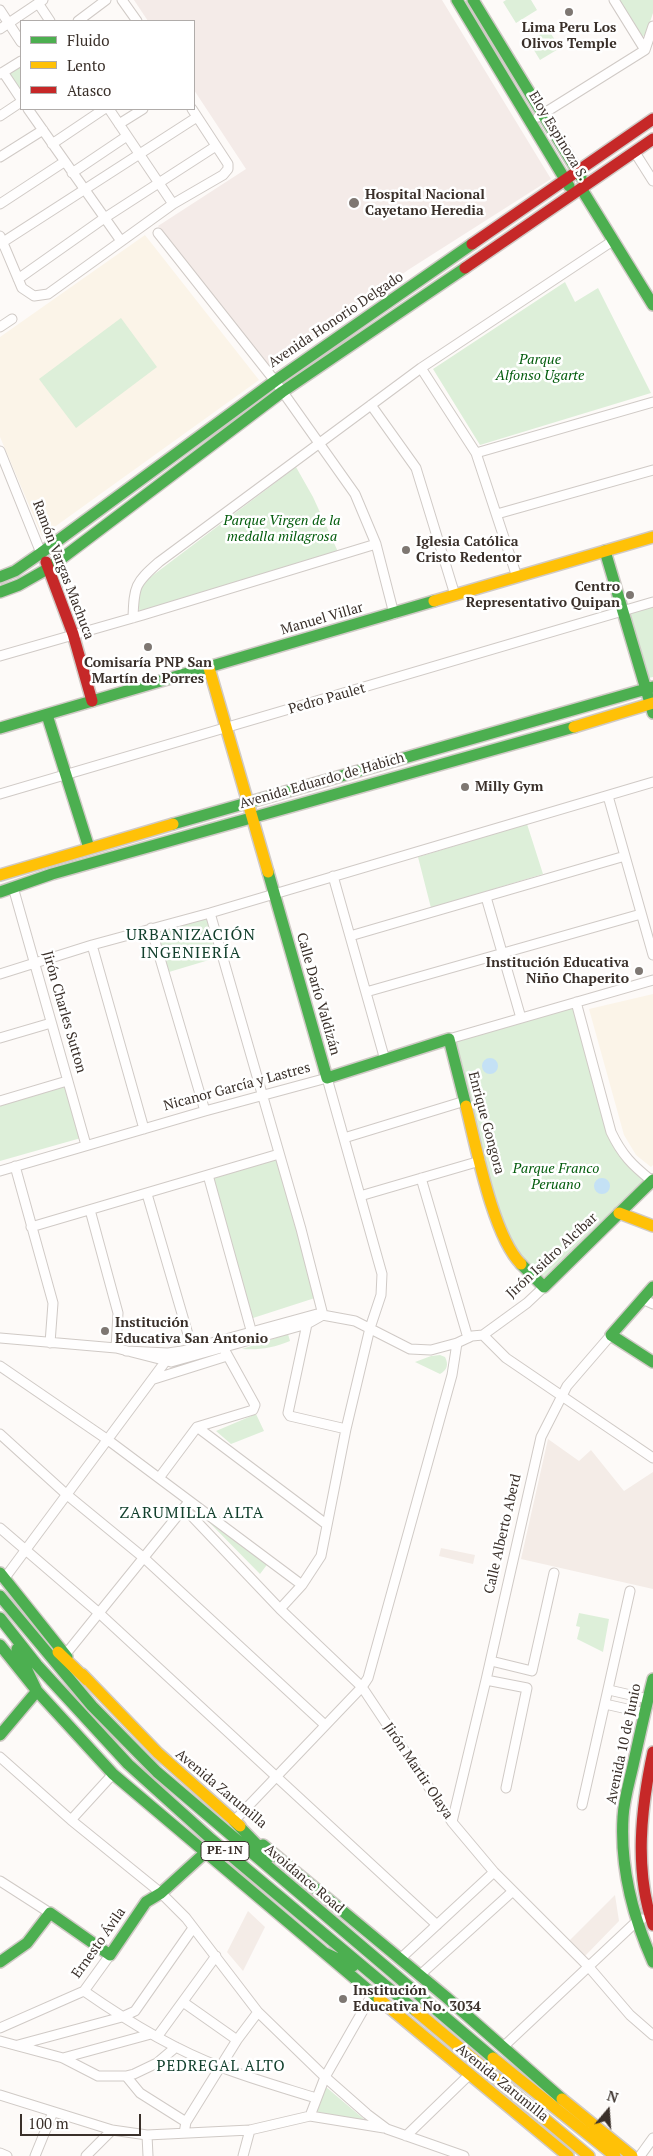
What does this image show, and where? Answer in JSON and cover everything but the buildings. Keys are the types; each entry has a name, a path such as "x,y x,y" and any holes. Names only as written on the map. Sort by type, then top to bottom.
{"main road":[{"name":"Eloy Espinoza S.","path":"457,0 565,179 581,190 653,305"},
{"path":"473,0 578,171 581,190"},
{"name":"Avenida Honorio Delgado","path":"0,577 15,571 41,554 275,381 653,119"},
{"name":"Avenida Honorio Delgado","path":"0,592 19,585 49,568 282,392 581,190 653,139"},
{"name":"Manuel Villar","path":"0,728 653,537"},
{"path":"606,551 649,688 652,707"},
{"name":"Ramón Vargas Machuca","path":"41,554 49,568 72,634 92,701"},
{"name":"Calle Darío Valdizán","path":"209,668 326,1078"},
{"name":"Avenida Eduardo de Habich","path":"0,875 649,688"},
{"name":"Avenida Eduardo de Habich","path":"0,892 252,816 652,707"},
{"path":"47,715 65,776 90,848"},
{"name":"Nicanor García y Lastres","path":"326,1078 449,1039"},
{"name":"Enrique Gongora","path":"449,1039 480,1161 504,1241 512,1256 544,1287"},
{"name":"Jirón Isidro Alcíbar","path":"544,1287 653,1180"},
{"path":"619,1213 653,1226"},
{"name":"Calle Alberto Aberd","path":"611,1334 648,1302 653,1287"},
{"path":"611,1334 653,1362"},
{"name":"Avenida Zarumilla","path":"2,1576 87,1680 150,1747 185,1780 420,1975 570,2106 632,2156"},
{"name":"Avoidance Road","path":"0,1596 92,1706 156,1772 531,2090 615,2156"},
{"name":"PE-1N","path":"0,1618 37,1665 128,1764 211,1838 589,2156"},
{"path":"24,1627 41,1636 87,1680"},
{"path":"0,1735 37,1691 10,1631"},
{"name":"Avenida Zarumilla","path":"0,1645 37,1691 113,1774 469,2075 568,2156"},
{"name":"Avenida 10 de Junio","path":"653,1678 627,1790 623,1823 627,1875 642,1938 653,1962"},
{"path":"651,1921 641,1865 640,1824 653,1752"},
{"path":"234,1821 289,1878 310,1904"},
{"path":"623,1823 640,1824"},
{"name":"Ernesto Ávila","path":"110,1955 146,1902 161,1893 206,1852"},
{"path":"0,1962 27,1943 50,1913 110,1955"},
{"path":"326,1953 370,1973"}],"street":[{"path":"79,20 106,0"},
{"path":"122,0 136,20"},
{"path":"614,0 645,50"},
{"path":"0,29 41,2 50,20"},
{"path":"0,10 20,40"},
{"path":"531,121 645,50 653,26"},
{"path":"20,61 1,73 20,100"},
{"path":"0,116 20,102"},
{"path":"32,110 83,190 121,241"},
{"path":"52,144 103,110"},
{"path":"110,110 173,204"},
{"path":"119,124 141,110"},
{"path":"193,110 228,164 228,169 223,175 173,204 48,294 34,296 22,288 1,241 197,117"},
{"path":"0,157 43,130"},
{"path":"72,173 128,136"},
{"path":"18,279 103,219 216,146"},
{"path":"634,151 653,181"},
{"path":"0,204 64,162"},
{"path":"158,233 275,381 355,494 376,544 394,614"},
{"path":"133,618 134,590 143,576 159,562 421,368 614,240"},
{"path":"0,327 12,319"},
{"path":"421,368 476,453 517,577"},
{"path":"476,453 653,402"},
{"path":"371,405 416,468 455,595"},
{"name":"Ramón Vargas Machuca","path":"0,451 41,554"},
{"path":"497,514 653,470"},
{"path":"0,656 133,618 376,544"},
{"name":"Pedro Paulet","path":"0,794 653,602"},
{"path":"0,974 34,962 210,913 653,782"},
{"path":"608,796 653,955"},
{"path":"350,936 625,856"},
{"path":"333,876 385,1060"},
{"name":"Jirón Charles Sutton","path":"13,887 86,1146"},
{"path":"486,897 521,1018"},
{"path":"210,913 301,1229 323,1315"},
{"path":"366,992 641,914"},
{"path":"151,928 205,1111"},
{"path":"92,945 144,1129"},
{"name":"Nicanor García y Lastres","path":"449,1039 653,980"},
{"path":"576,1002 611,1132 621,1152 634,1166 653,1180"},
{"path":"0,1038 51,1023"},
{"name":"Nicanor García y Lastres","path":"0,1171 326,1078"},
{"name":"Calle Darío Valdizán","path":"280,1609 302,1585 319,1560 346,1429 370,1328 381,1295 382,1274 326,1078"},
{"path":"0,1100 67,1081"},
{"path":"344,1138 465,1101"},
{"path":"32,1227 279,1154"},
{"path":"360,1196 480,1161"},
{"path":"15,1166 53,1304 50,1343"},
{"path":"208,1175 251,1330"},
{"path":"420,1178 468,1338"},
{"path":"147,1194 192,1348"},
{"path":"90,1210 118,1313 116,1348"},
{"name":"Jirón Isidro Alcíbar","path":"126,1351 172,1352 308,1315 323,1315 347,1318 410,1349 423,1351 483,1335 527,1303 544,1287"},
{"name":"Jirón Isidro Alcíbar","path":"0,1338 116,1348 166,1362 176,1362 225,1353 307,1324 323,1315"},
{"path":"307,1324 288,1413 290,1416 346,1429"},
{"name":"Calle Alberto Aberd","path":"452,1822 491,1661 541,1437 560,1395 611,1334"},
{"path":"483,1335 506,1358 653,1458"},
{"path":"234,1821 362,1687 368,1678 450,1383 457,1343"},
{"path":"2,1576 26,1549 154,1379 172,1352"},
{"path":"154,1379 225,1353 255,1405 253,1410 197,1428 159,1478"},
{"name":"Jirón Martir Olaya","path":"0,1366 108,1440 159,1478 187,1504 280,1609 362,1687 452,1822 494,1872 588,1966 630,2016 653,2035"},
{"path":"197,1428 326,1524"},
{"path":"0,1434 66,1494 144,1558 325,1725"},
{"path":"65,1655 187,1504"},
{"name":"Jirón Martir Olaya","path":"187,1504 302,1585"},
{"path":"0,1528 99,1613 438,1925"},
{"path":"491,1661 532,1672 554,1573"},
{"path":"582,1805 630,1591"},
{"path":"486,1680 527,1688 506,1788"},
{"path":"609,1690 648,1700"},
{"path":"605,1704 645,1712"},
{"path":"0,1757 71,1820 161,1893 194,1928 258,2012 325,2077 387,2129"},
{"path":"633,1766 651,1771"},
{"path":"71,1820 113,1774"},
{"path":"400,1959 494,1872"},
{"path":"0,1881 50,1913"},
{"path":"420,1975 514,1891"},
{"path":"503,2047 637,1921 651,1921"},
{"path":"18,2045 122,2017 135,2011 194,1928"},
{"name":"Ernesto Ávila","path":"0,2028 84,1991 110,1955"},
{"path":"63,2058 154,2035 183,2002 216,1956"},
{"path":"84,1991 122,2017 176,2047 220,2067 316,2098"},
{"path":"310,2116 325,2077 373,1994"},
{"path":"183,2002 237,2040"},
{"path":"184,2134 186,2122 237,2040 258,2012"},
{"path":"0,2041 63,2058 98,2076 126,2076 157,2063 176,2047"},
{"path":"406,2136 469,2075"},
{"path":"126,2076 140,2093 186,2122"},
{"path":"0,2095 112,2130 146,2135 250,2130 310,2116 387,2129 464,2156"},
{"path":"35,2156 53,2112"},
{"path":"86,2156 112,2130"},
{"path":"243,2156 250,2130"},
{"path":"146,2135 148,2156"},
{"path":"640,2156 653,2138"},
{"path":"0,2152 7,2156"}],"shaded area":[{"name":"Hospital Nacional Cayetano Heredia","path":"134,0 442,0 551,179 408,270 296,352 292,351 282,359 281,364 272,369 158,226 246,169 195,92 195,20 147,20"},
{"path":"145,235 259,380 42,536 0,437 0,337"},
{"path":"653,994 653,1165 651,1167 636,1155 624,1135 589,1009"},
{"path":"548,1439 579,1461 591,1450 624,1491 653,1472 653,1589 521,1559"},
{"path":"441,1548 475,1555 473,1564 439,1556"},
{"path":"615,1895 619,1921 585,1956 569,1941"},
{"path":"248,1911 265,1927 243,1971 227,1952"}],"green space":[{"path":"506,0 531,0 537,10 516,23 503,2"},
{"path":"619,0 653,0 653,13 646,34 642,37"},
{"path":"548,29 560,48 540,60 529,42"},
{"path":"20,66 20,92 8,74"},
{"name":"Parque Alfonso Ugarte","path":"565,282 575,302 598,288 651,393 480,445 433,369"},
{"path":"121,318 157,367 76,428 39,379"},
{"name":"Parque Virgen de la medalla milagrosa","path":"296,467 313,497 339,554 143,613 139,610 139,595 144,582"},
{"path":"653,606 653,677 648,678 627,617 630,613"},
{"path":"527,824 543,874 431,908 418,857"},
{"path":"208,918 219,957 169,972 157,933"},
{"name":"Parque Franco Peruano","path":"576,1002 621,1152 652,1181 544,1287 512,1255 449,1039"},
{"path":"66,1086 81,1138 0,1161 0,1105"},
{"path":"278,1159 318,1297 253,1318 212,1178"},
{"path":"288,1334 290,1341 272,1347 242,1349"},
{"path":"440,1355 445,1357 447,1365 446,1369 440,1374 415,1362 431,1356"},
{"path":"256,1414 264,1431 231,1444 216,1431"},
{"path":"199,1512 269,1562 260,1574"},
{"path":"579,1613 609,1619 603,1652 577,1639 580,1627 576,1626"},
{"path":"326,2087 365,2120 317,2112"}],"water":[{"path":"490,1058 496,1060 498,1066 496,1072 490,1074 484,1072 482,1066 484,1060"},
{"path":"602,1178 608,1180 610,1186 608,1192 602,1194 596,1192 594,1186 596,1180"}],"traffic: fast":[{"path":"457,0 569,186"},
{"path":"473,0 581,177"},
{"path":"584,193 653,305"},
{"path":"0,577 15,571 41,553 275,381 472,244"},
{"path":"0,592 19,585 49,568 282,392 465,268"},
{"path":"605,551 653,713"},
{"path":"0,728 434,601"},
{"path":"173,824 653,687"},
{"path":"47,715 89,848"},
{"path":"0,892 52,874 574,727"},
{"path":"268,872 327,1078 449,1039 466,1106"},
{"path":"521,1264 544,1287 653,1180"},
{"path":"653,1287 611,1335 653,1362"},
{"path":"0,1573 67,1657"},
{"path":"0,1596 92,1706 157,1772 493,2058"},
{"path":"0,1618 37,1665 128,1764 211,1839 416,2011"},
{"path":"0,1645 37,1691 113,1774 379,1999"},
{"path":"17,1649 37,1691"},
{"path":"653,1679 626,1796 623,1817 624,1854 629,1891 639,1927 653,1962"},
{"path":"0,1735 37,1691"},
{"path":"234,1821 269,1857"},
{"path":"263,1845 446,1997 562,2099"},
{"path":"0,1962 27,1943 50,1913 110,1955 146,1902 161,1893 206,1852"},
{"path":"325,1953 353,1966"}],"traffic: slow":[{"path":"434,601 653,537"},
{"path":"209,668 268,872"},
{"path":"574,727 653,703"},
{"path":"0,875 173,824"},
{"path":"466,1106 480,1166 494,1212 511,1251 521,1264"},
{"path":"619,1213 653,1226"},
{"path":"58,1652 87,1680"},
{"path":"82,1674 158,1753 240,1826"},
{"path":"379,1999 568,2156"},
{"path":"416,2011 589,2156"},
{"path":"493,2058 615,2156"},
{"path":"562,2099 632,2156"}],"traffic: jam":[{"path":"472,244 653,119"},
{"path":"465,268 653,139"},
{"path":"46,562 73,634 92,701"},
{"path":"653,1752 645,1795 641,1839 643,1883 653,1925"}],"place":[{"name":"Lima Peru Los Olivos Temple","path":"569,12"},
{"name":"Hospital Nacional Cayetano Heredia","path":"354,203"},
{"name":"Iglesia Católica Cristo Redentor","path":"406,550"},
{"name":"Centro Representativo Quipan","path":"630,595"},
{"name":"Comisaría PNP San Martín de Porres","path":"148,647"},
{"name":"Milly Gym","path":"465,787"},
{"name":"Institución Educativa Niño Chaperito","path":"639,971"},
{"name":"Institución Educativa San Antonio","path":"105,1331"},
{"name":"Institución Educativa No. 3034","path":"343,1999"}],"district":[{"name":"URBANIZACIÓN INGENIERÍA","path":"191,944"},
{"name":"ZARUMILLA ALTA","path":"192,1513"},
{"name":"PEDREGAL ALTO","path":"221,2067"}]}
